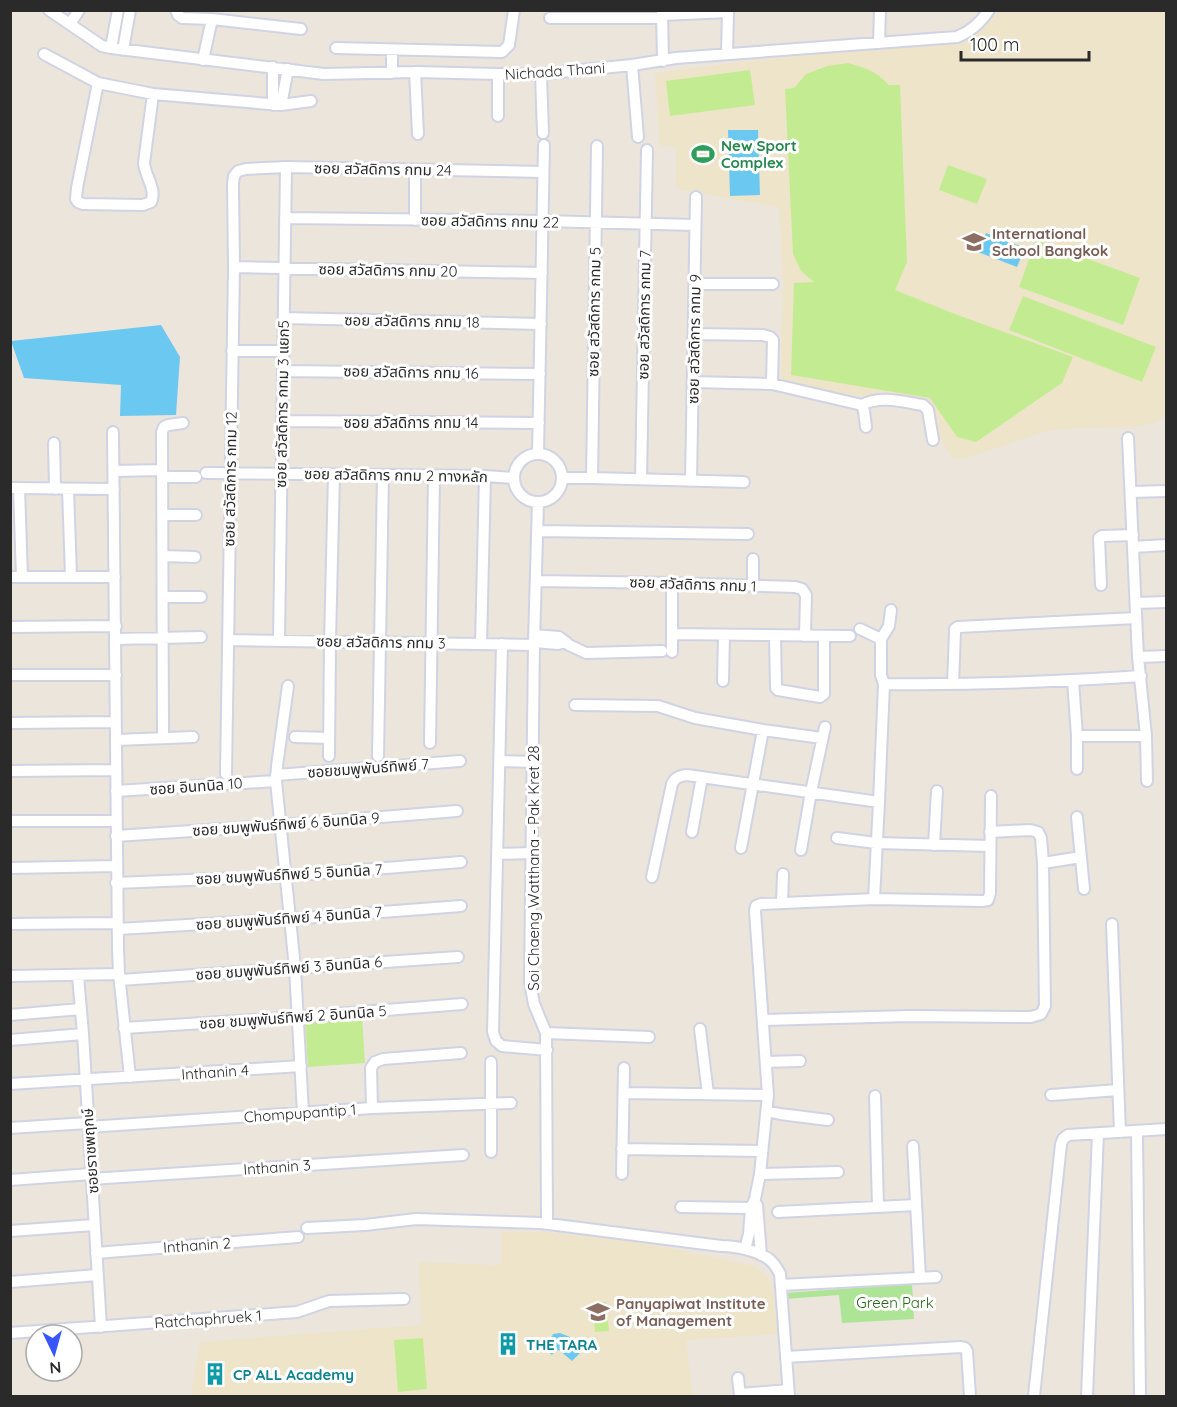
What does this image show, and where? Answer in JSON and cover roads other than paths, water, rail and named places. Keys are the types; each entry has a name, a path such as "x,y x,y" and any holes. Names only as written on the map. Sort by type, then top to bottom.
{"street":[{"name":"Nichada Thani","path":"49,10 102,46 324,74 415,72 541,74 727,54 957,37 971,29 989,10"},
{"path":"70,24 79,10"},
{"path":"111,48 118,10"},
{"path":"123,50 130,10"},
{"path":"176,10 183,18 301,29"},
{"path":"336,48 502,52 510,45 514,10"},
{"path":"879,43 880,10"},
{"path":"550,18 728,11 727,54"},
{"path":"662,15 663,61"},
{"path":"203,60 212,19"},
{"path":"392,50 392,73"},
{"path":"44,54 98,83 153,94 277,105 311,101"},
{"path":"632,65 638,137"},
{"path":"273,67 277,105"},
{"path":"277,105 288,69"},
{"path":"415,72 418,134"},
{"path":"498,74 498,116"},
{"path":"541,74 543,133"},
{"path":"98,83 77,188 76,199 83,204 143,205 151,202 153,197 144,163 153,94"},
{"path":"538,453 544,145"},
{"name":"ซอย สวัสดิการ กทม 5","path":"591,477 597,146"},
{"name":"ซอย สวัสดิการ กทม 7","path":"641,479 647,150"},
{"name":"ซอย สวัสดิการ กทม 24","path":"233,184 234,176 238,171 286,167 543,172"},
{"name":"ซอย สวัสดิการ กทม 3 แยก5","path":"279,640 286,167"},
{"path":"415,170 415,220"},
{"name":"ซอย สวัสดิการ กทม 12","path":"226,774 234,267 233,184"},
{"name":"ซอย สวัสดิการ กทม 9","path":"692,481 696,197"},
{"name":"ซอย สวัสดิการ กทม 22","path":"285,218 695,225"},
{"name":"ซอย สวัสดิการ กทม 20","path":"234,267 542,273"},
{"path":"695,284 773,284"},
{"name":"ซอย สวัสดิการ กทม 18","path":"284,318 541,324"},
{"path":"694,334 770,337 773,340 772,384"},
{"path":"232,351 283,351"},
{"name":"ซอย สวัสดิการ กทม 16","path":"283,371 540,374"},
{"path":"693,382 772,384 862,405 881,400 923,405 928,410 933,440"},
{"path":"862,405 866,427"},
{"name":"ซอย สวัสดิการ กทม 14","path":"282,421 539,423"},
{"path":"163,738 162,432 168,425 183,423"},
{"path":"113,432 116,866 119,977 130,1077"},
{"path":"1128,438 1138,657 1146,736 1147,781"},
{"path":"54,442 55,489"},
{"path":"538,453 548,455 555,461 561,469 562,478 561,487 555,495 538,502 528,501 520,495 513,478 515,468 521,460 538,453"},
{"name":"ซอย สวัสดิการ กทม 2 ทางหลัก","path":"114,471 201,475 334,474 513,478"},
{"path":"329,756 334,474"},
{"path":"378,756 383,475"},
{"path":"430,743 434,476"},
{"path":"481,644 485,476"},
{"path":"562,478 744,482"},
{"path":"114,489 15,488 16,577 115,577"},
{"path":"68,489 71,576"},
{"path":"1131,492 1167,491"},
{"name":"Soi Chaeng Watthana - Pak Kret 28","path":"538,502 530,982 534,1004 546,1032 547,1223"},
{"path":"163,515 196,515"},
{"path":"537,531 748,534"},
{"path":"1101,585 1099,538 1133,535"},
{"path":"1133,547 1167,545"},
{"path":"163,556 195,557"},
{"path":"753,559 753,586"},
{"name":"ซอย สวัสดิการ กทม 1","path":"536,581 795,587 802,589 806,595 805,636"},
{"path":"672,583 672,634 850,636"},
{"path":"163,597 201,597"},
{"path":"1136,603 1167,602"},
{"path":"874,899 884,684 881,675 881,639 889,626 891,610"},
{"path":"953,684 955,629 958,627 1136,618"},
{"path":"10,627 116,626"},
{"path":"860,629 881,639"},
{"name":"ซอย สวัสดิการ กทม 3","path":"228,640 502,644 559,637 586,653 667,652 672,634"},
{"path":"723,681 724,635"},
{"path":"775,636 776,688 820,697 824,694 824,636"},
{"path":"116,639 201,637"},
{"path":"502,644 493,1032 496,1041 502,1046 547,1050"},
{"path":"1138,657 1167,656"},
{"path":"10,675 116,675"},
{"path":"884,684 1073,681 1141,676"},
{"path":"1073,681 1077,769"},
{"path":"288,686 276,778 295,968 303,1113"},
{"path":"575,705 658,706 688,717 763,730 823,732 801,850"},
{"path":"10,723 116,722"},
{"path":"741,848 763,730"},
{"path":"1077,736 1146,736"},
{"path":"116,740 193,737"},
{"path":"295,737 329,738"},
{"name":"ซอยชมพูพันธ์ทิพย์ 7","path":"276,778 460,761"},
{"path":"500,761 533,762"},
{"path":"10,771 116,770"},
{"path":"652,877 674,780 678,777 687,775 879,802"},
{"path":"692,832 702,777"},
{"name":"ซอย อินทนิล 10","path":"116,791 276,778"},
{"path":"934,845 937,791"},
{"path":"745,1249 760,1173 768,1095 756,906 874,899 988,900 992,796"},
{"name":"ซอย ชมพูพันธ์ทิพย์ 6 อินทนิล 9","path":"116,836 457,811"},
{"path":"1077,818 1084,890"},
{"path":"10,821 116,821"},
{"path":"763,1020 909,1016 1032,1017 1041,1014 1045,1006 1041,838 1038,832 1030,830 990,832"},
{"path":"837,838 876,843 990,846"},
{"path":"497,854 531,853"},
{"path":"1043,863 1081,857"},
{"name":"ซอย ชมพูพันธ์ทิพย์ 5 อินทนิล 7","path":"117,883 286,876 461,862"},
{"path":"10,868 116,866"},
{"path":"782,903 783,874"},
{"name":"ซอย ชมพูพันธ์ทิพย์ 4 อินทนิล 7","path":"10,924 118,926 290,919 460,906"},
{"path":"1112,924 1120,1132"},
{"name":"ซอย ชมพูพันธ์ทิพย์ 3 อินทนิล 6","path":"10,976 119,977 458,957"},
{"name":"ซอยราชพฤกษ์","path":"78,975 101,1326"},
{"name":"ซอย ชมพูพันธ์ทิพย์ 2 อินทนิล 5","path":"124,1028 462,1004"},
{"path":"10,1015 81,1009"},
{"path":"700,1029 708,1094"},
{"path":"546,1032 650,1037"},
{"path":"10,1040 83,1034"},
{"path":"372,1108 371,1068 375,1062 383,1059 461,1053"},
{"path":"766,1062 800,1061"},
{"path":"491,1062 491,1152"},
{"name":"Inthanin 4","path":"10,1084 301,1066"},
{"path":"622,1174 624,1068"},
{"path":"1051,1095 1118,1090"},
{"path":"624,1093 768,1095"},
{"path":"876,1096 878,1206"},
{"name":"Chompupantip 1","path":"10,1128 372,1108 511,1103"},
{"path":"767,1111 828,1120"},
{"path":"1034,1396 1060,1144 1068,1135 1167,1129"},
{"path":"1137,1131 1140,1396"},
{"path":"1087,1396 1098,1134"},
{"path":"914,1146 920,1278"},
{"path":"622,1149 762,1152"},
{"name":"Inthanin 3","path":"10,1180 463,1155"},
{"path":"760,1173 838,1172"},
{"path":"681,1207 757,1204 761,1255"},
{"path":"778,1212 916,1205"},
{"path":"307,1228 416,1219 547,1223 721,1246 736,1246 745,1249 766,1257 780,1274 788,1393 740,1395 738,1378"},
{"path":"10,1231 94,1225"},
{"name":"Inthanin 2","path":"96,1253 298,1237"},
{"path":"10,1281 98,1275"},
{"path":"781,1285 936,1277"},
{"name":"Ratchaphruek 1","path":"10,1333 297,1312 329,1301 404,1299"},
{"path":"786,1357 961,1347 967,1351 970,1396"}],"water":[{"path":"728,130 758,130 760,195 730,196"},
{"path":"986,233 1025,248 1017,267 978,252"},
{"path":"161,325 180,357 176,415 120,416 121,385 24,378 11,341"},
{"path":"560,1333 570,1337 570,1345 581,1352 572,1361 559,1350 552,1355 546,1350 553,1334"}],"place":[{"name":"New Sport Complex","path":"703,154"},
{"name":"International School Bangkok","path":"974,242"},
{"name":"Panyapiwat Institute of Management","path":"598,1312"},
{"name":"THE TARA","path":"508,1344"},
{"name":"CP ALL Academy","path":"215,1374"}],"park label":[{"name":"Green Park","path":"895,1302"}]}
